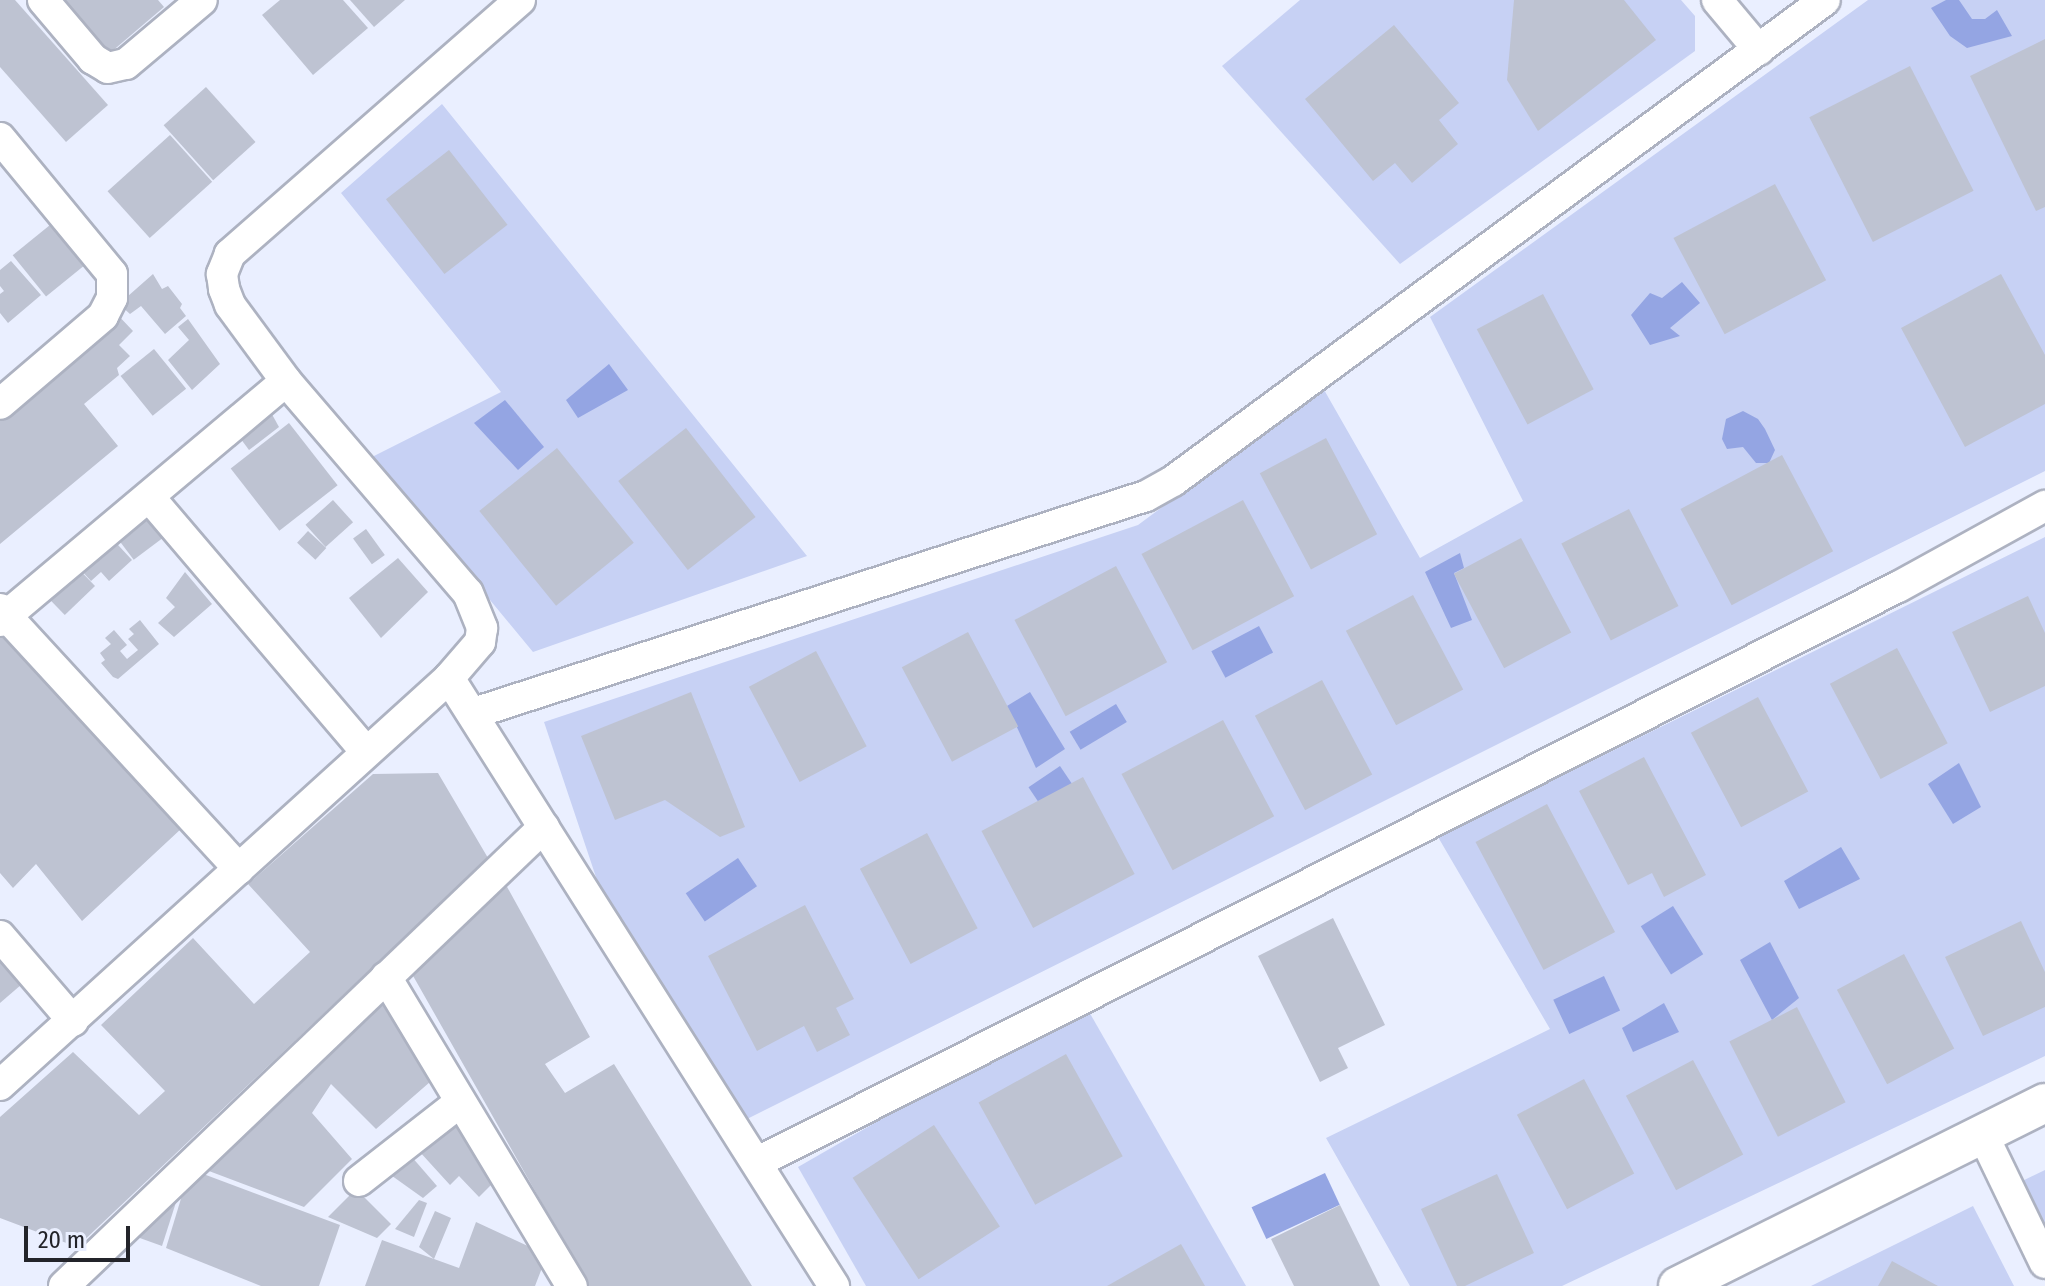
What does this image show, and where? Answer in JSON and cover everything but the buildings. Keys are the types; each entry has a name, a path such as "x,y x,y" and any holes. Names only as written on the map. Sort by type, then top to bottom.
{"street":[{"path":"43,0 93,59 108,68 126,64 202,0"},
{"path":"0,1085 449,678 480,642 482,628 478,610 468,593 286,381 230,305 222,274 230,254 520,0"},
{"path":"1717,0 1759,50"},
{"path":"474,713 1146,496 1173,481 1825,0"},
{"path":"0,138 112,274 112,298 103,316 0,404"},
{"path":"239,869 2,615 150,498 286,381"},
{"path":"150,498 365,751"},
{"path":"758,1162 1898,587 2045,506"},
{"path":"449,678 834,1286"},
{"path":"64,1286 544,827"},
{"path":"0,936 73,1021"},
{"path":"386,977 572,1286"},
{"path":"359,1181 460,1102"},
{"path":"1678,1286 2045,1103"},
{"path":"1983,1135 2045,1263"}],"shaded area":[{"path":"1300,0 1681,0 1695,16 1695,51 1400,264 1222,66"},
{"path":"1868,0 2045,0 2045,471 747,1119 598,883 544,722 1138,525 1323,388 1420,558 1523,501 1430,317"},
{"path":"442,104 807,556 533,652 372,457 501,392 341,193"},
{"path":"2045,537 2045,1056 1562,1286 1410,1286 1326,1138 1550,1029 1438,837"},
{"path":"1084,1003 1246,1286 866,1286 798,1167"},
{"path":"2045,1170 2045,1247 2014,1185"},
{"path":"1973,1206 2014,1286 1811,1286"}],"water":[{"path":"1946,0 1959,0 1972,19 1985,19 1997,10 2012,36 1967,48 1950,36 1931,8"},
{"path":"1682,282 1700,303 1670,328 1680,336 1650,345 1631,315 1650,293 1662,298"},
{"path":"609,364 628,390 578,418 566,400"},
{"path":"505,400 544,447 518,470 474,423"},
{"path":"1743,411 1758,419 1765,429 1775,450 1769,463 1756,463 1743,447 1727,449 1722,439 1726,419"},
{"path":"1460,553 1464,568 1454,573 1472,620 1451,628 1425,572"},
{"path":"1259,626 1273,652 1225,678 1211,651"},
{"path":"1030,692 1065,749 1036,768 1007,706"},
{"path":"1116,704 1127,722 1081,750 1070,732"},
{"path":"1959,763 1981,807 1953,824 1928,784"},
{"path":"1060,766 1086,804 1054,825 1028,787"},
{"path":"1841,847 1860,879 1799,909 1784,881"},
{"path":"738,858 757,886 705,921 686,893"},
{"path":"1673,906 1703,954 1671,974 1641,926"},
{"path":"1770,942 1799,998 1772,1020 1740,960"},
{"path":"1604,976 1620,1010 1569,1034 1553,1000"},
{"path":"1664,1003 1679,1032 1633,1052 1622,1028"},
{"path":"1325,1173 1340,1205 1266,1239 1252,1207"}]}
